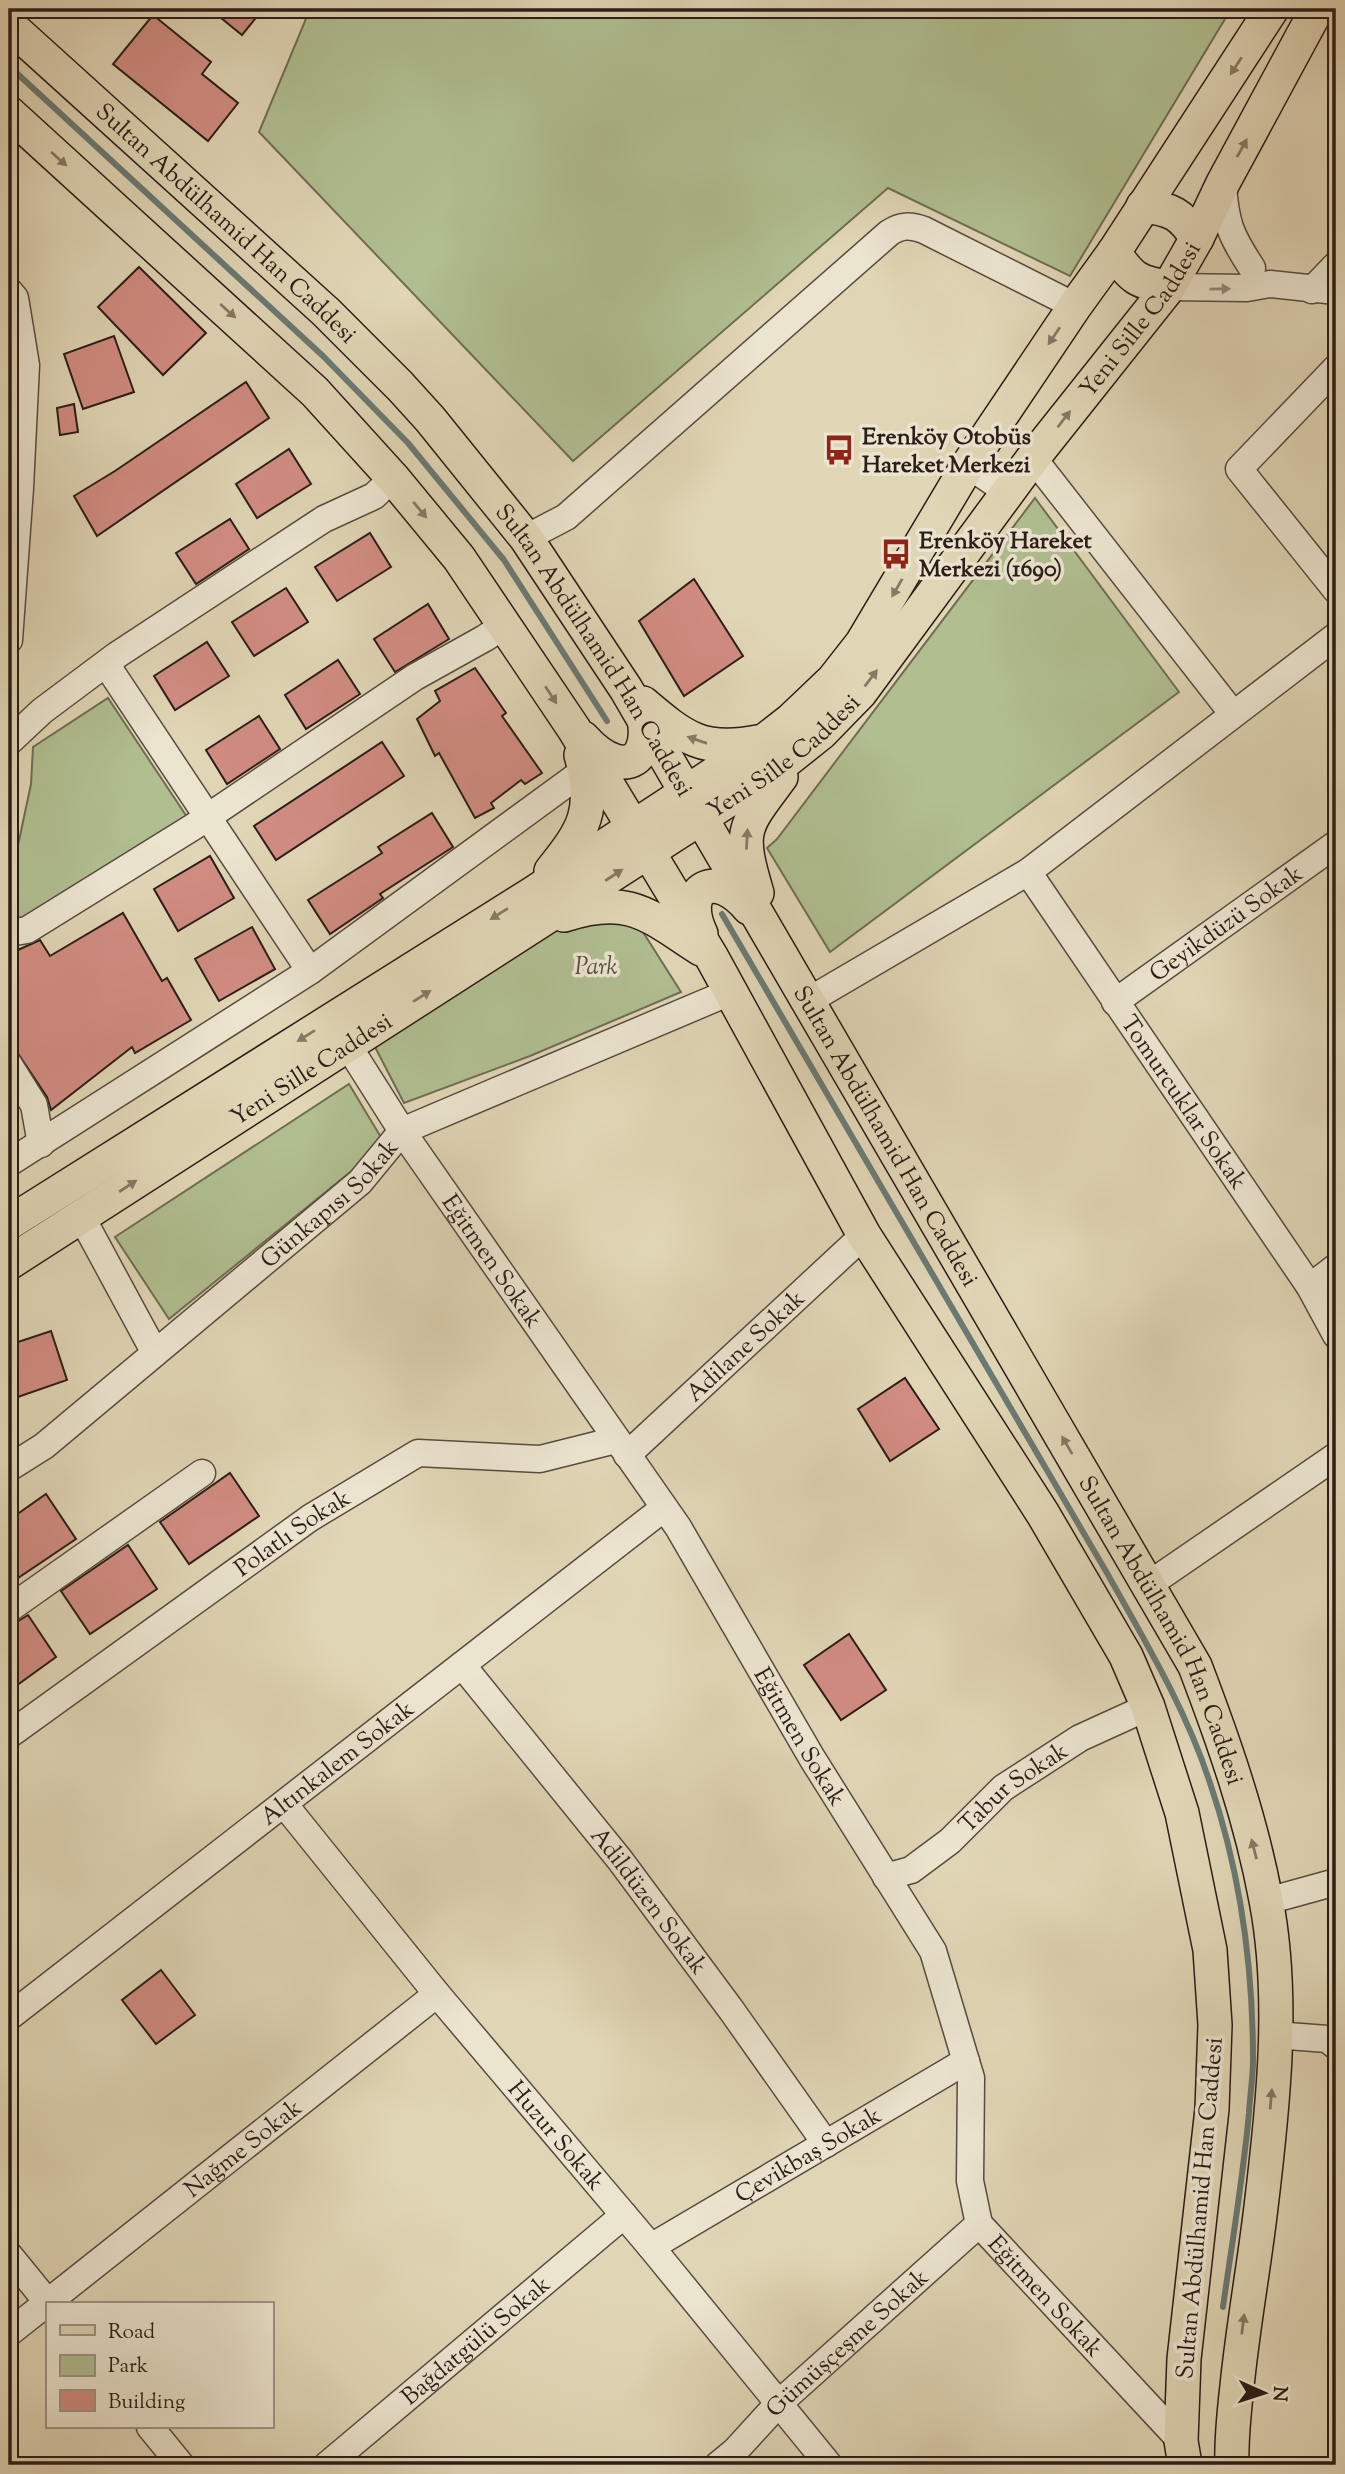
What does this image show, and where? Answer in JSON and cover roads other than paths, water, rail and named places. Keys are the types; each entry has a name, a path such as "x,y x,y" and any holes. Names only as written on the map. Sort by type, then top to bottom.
{"main road":[{"name":"Yeni Sille Caddesi","path":"694,805 791,720 849,662 878,620 968,465 1074,306 1114,252 1272,9"},
{"name":"Yeni Sille Caddesi","path":"9,1263 346,1044 537,908 694,805 794,757 821,733 860,693 1033,458 1169,287 1198,238 1223,183 1317,9"},
{"name":"Sultan Abdülhamid Han Caddesi","path":"9,25 336,322 430,419 526,538 644,719 1195,1666 1242,1797 1267,1901 1274,1974 1276,2053 1261,2208 1244,2318 1231,2442 1232,2465"},
{"name":"Sultan Abdülhamid Han Caddesi","path":"9,113 315,392 393,478 459,558 573,729 641,840 711,956 864,1235 1042,1514 1126,1656 1148,1707 1182,1812 1210,1950 1215,2025 1212,2109 1184,2359 1183,2453"},
{"path":"1143,206 1165,208 1184,219 1198,238"},
{"path":"1114,252 1126,271 1146,284 1169,287"},
{"path":"626,689 679,733 693,740 727,746 764,741"},
{"path":"573,729 606,757 625,762 644,748 644,719"},
{"path":"573,729 585,770 589,800 585,819 537,908 587,909 624,906 660,921 711,956"},
{"path":"766,929 747,855 748,827 758,806 794,757"},
{"path":"711,956 694,912 699,893 705,888 725,887 734,892 766,929"},
{"name":"Yeni Sille Caddesi","path":"9,1223 537,908"}],"street":[{"path":"1223,183 1224,213 1232,238 1261,276"},
{"path":"526,538 566,517 878,242 900,227 924,229 1074,306"},
{"path":"1198,238 1261,276 1324,290 1336,265"},
{"path":"1169,287 1247,288 1261,276"},
{"path":"9,291 15,298 26,365 9,640"},
{"path":"1334,374 1239,469 1336,590"},
{"path":"1033,458 1233,714"},
{"path":"968,465 1009,493"},
{"path":"9,742 42,711 106,664 324,519 374,496 393,478"},
{"path":"9,933 27,930 209,816 415,677 485,639 505,625"},
{"path":"808,1001 1028,872 1336,636"},
{"path":"106,664 310,971"},
{"path":"9,1164 310,971 585,770"},
{"name":"Geyikdüzü Sokak","path":"1115,1002 1336,844"},
{"name":"Tomurcuklar Sokak","path":"1028,872 1310,1287 1336,1335"},
{"name":"Günkapısı Sokak","path":"9,1468 44,1446 360,1182 402,1131 730,992"},
{"name":"Eğitmen Sokak","path":"346,1044 402,1131 678,1527 812,1758 933,1951 971,2078 970,2181 979,2224 1183,2453"},
{"path":"9,1065 34,1105 41,1144"},
{"path":"81,1216 155,1353"},
{"name":"Adilane Sokak","path":"621,1448 864,1235"},
{"path":"1310,1287 1336,1267"},
{"name":"Polatlı Sokak","path":"9,1735 310,1518 418,1452 540,1459 621,1448"},
{"path":"1148,1585 1336,1456"},
{"path":"9,1609 202,1473"},
{"name":"Altınkalem Sokak","path":"9,2017 664,1508"},
{"name":"Adildüzen Sokak","path":"462,1665 620,1860 826,2144"},
{"name":"Tabur Sokak","path":"886,1877 911,1870 950,1841 1003,1788 1080,1738 1148,1707"},
{"name":"Huzur Sokak","path":"284,1804 829,2465"},
{"path":"1267,1901 1336,1882"},
{"name":"Nağme Sokak","path":"49,2302 438,1994"},
{"path":"1275,2035 1327,2039 1336,2046"},
{"name":"Çevikbaş Sokak","path":"651,2248 966,2061"},
{"name":"Bağdatgülü Sokak","path":"327,2465 624,2215"},
{"name":"Gümüşçeşme Sokak","path":"718,2465 736,2451 777,2404 979,2224"},
{"path":"9,2255 47,2302"},
{"name":"Nağme Sokak","path":"9,2333 46,2305"},
{"path":"151,2428 181,2465"}],"waterway":[{"path":"9,66 323,356 408,443 504,560 607,721"},
{"path":"722,914 1107,1573 1164,1676 1210,1783 1237,1885 1247,1955 1252,2025 1253,2066 1247,2137 1223,2307"}],"place":[{"name":"Erenköy Otobüs Hareket Merkezi","path":"839,450"},
{"name":"Erenköy Hareket Merkezi (1690)","path":"896,554"}],"park label":[{"name":"Park","path":"596,966"}]}
